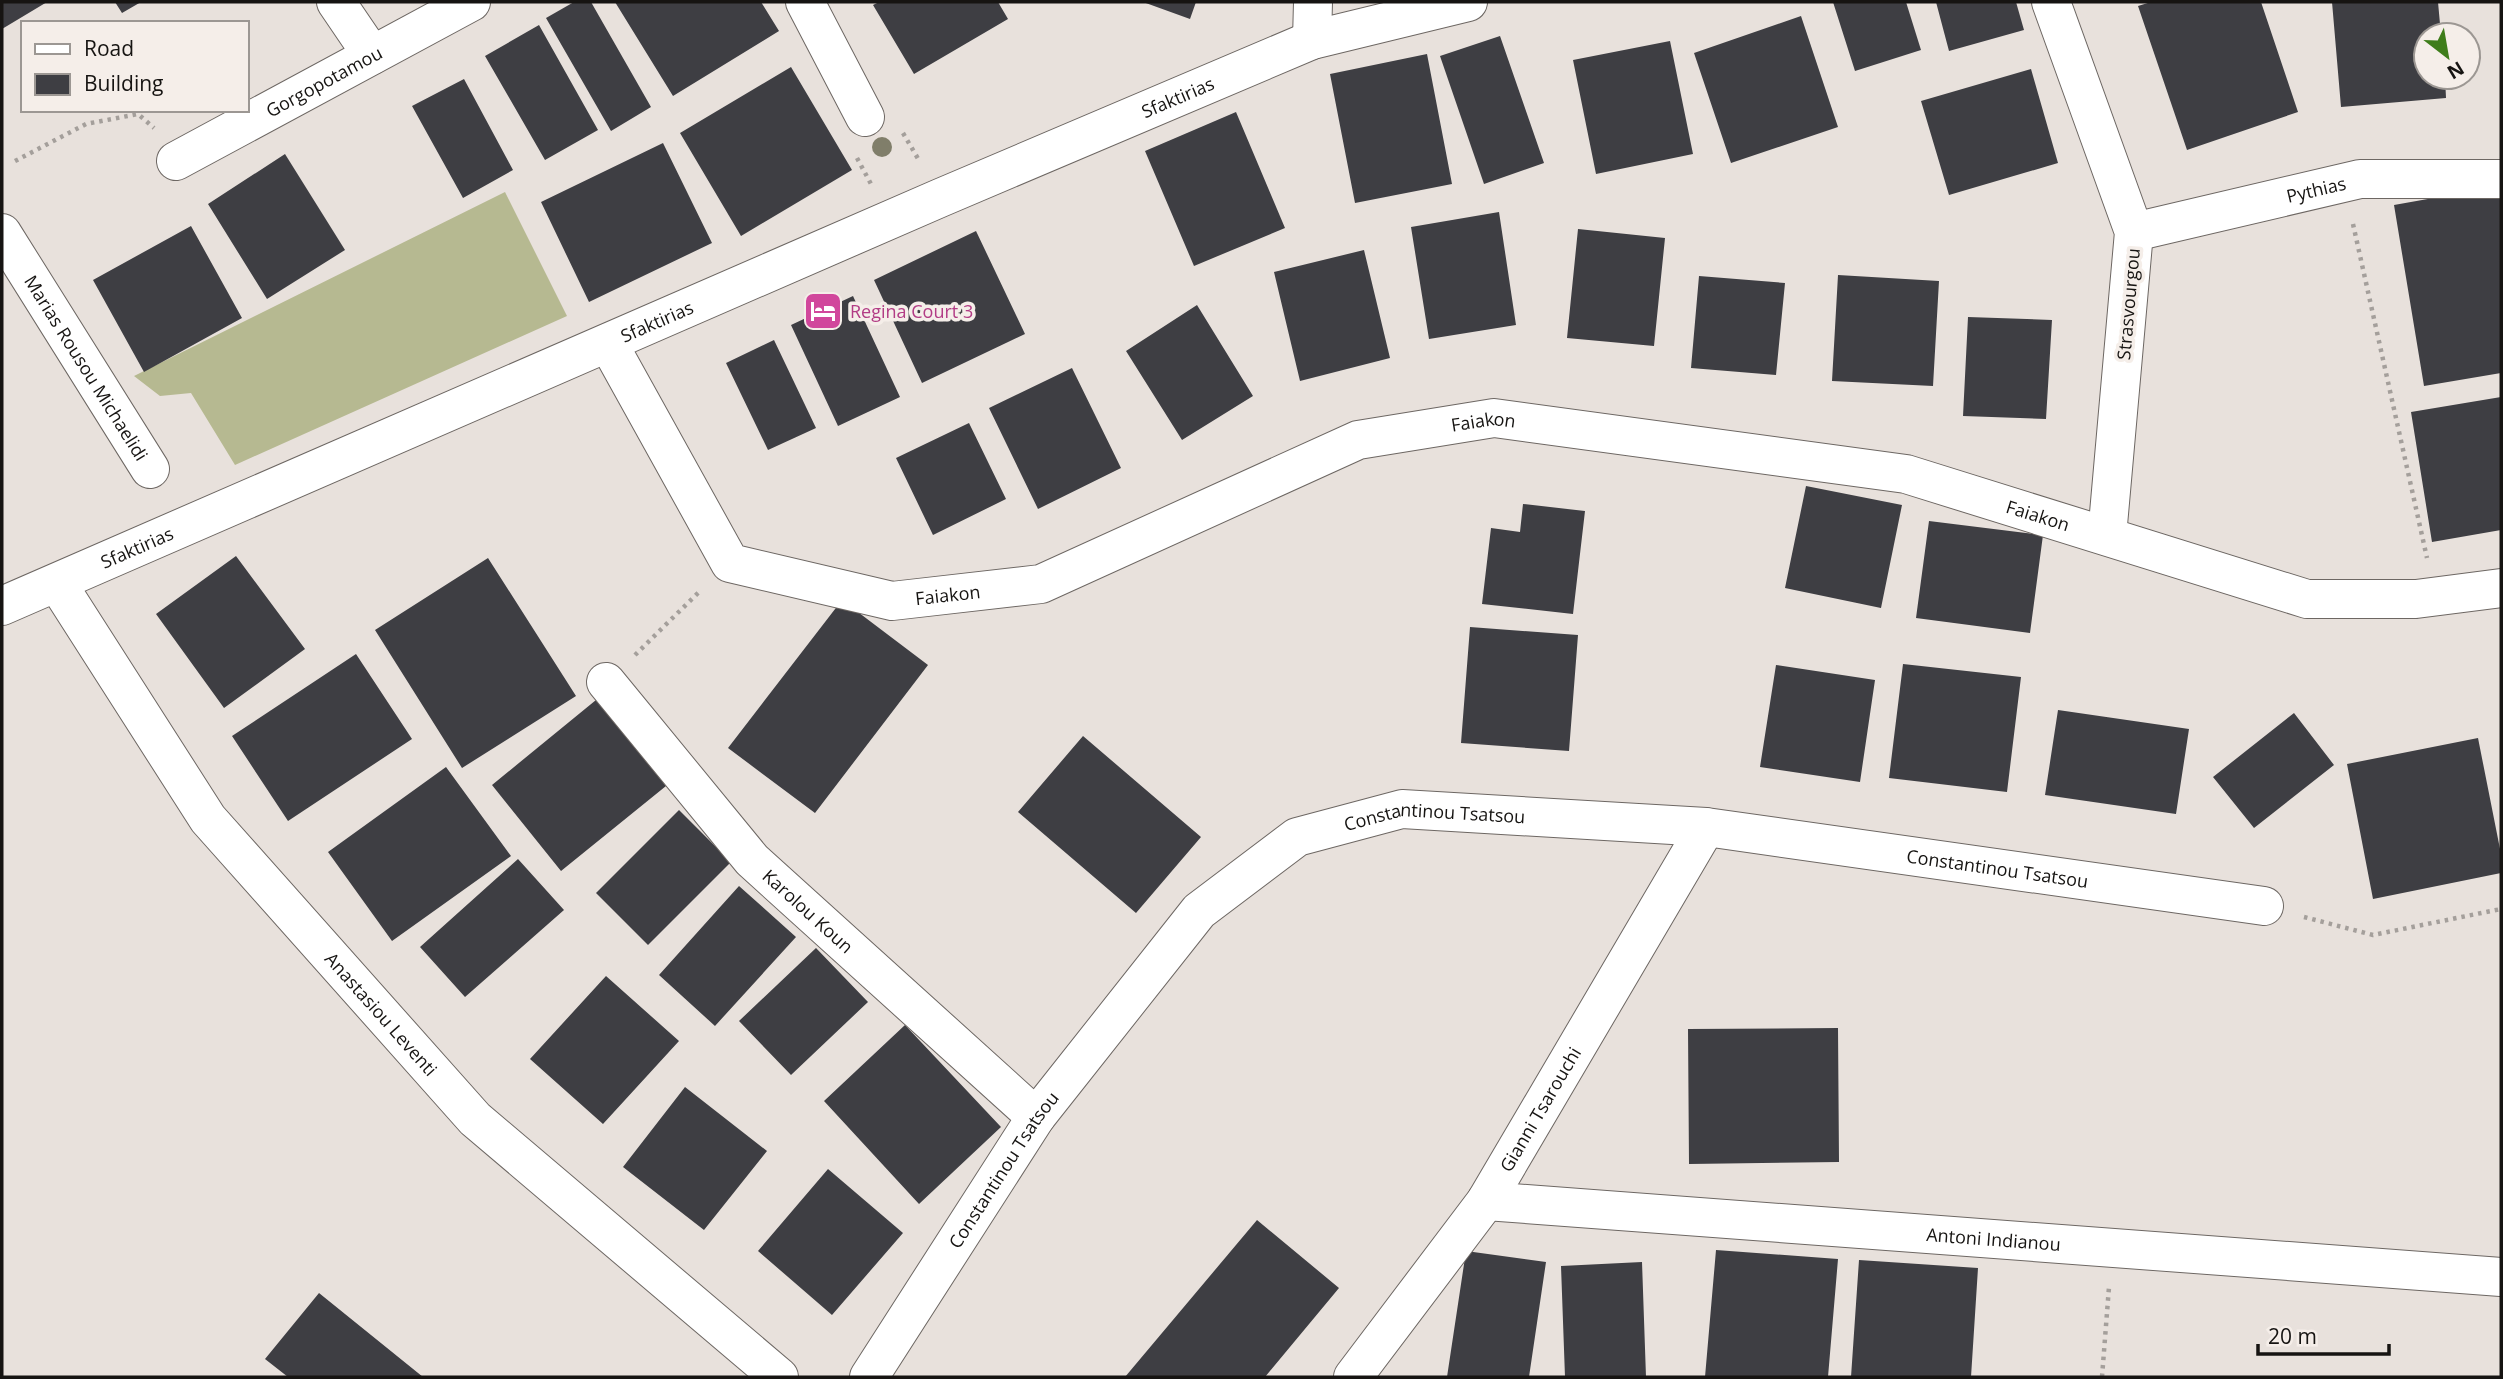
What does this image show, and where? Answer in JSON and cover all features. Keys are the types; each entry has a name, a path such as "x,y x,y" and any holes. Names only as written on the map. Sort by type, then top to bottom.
{"street":[{"path":"336,2 372,55"},
{"name":"Gorgopotamou","path":"248,111 372,55 471,2"},
{"path":"805,2 882,121"},
{"path":"1312,2 1312,40"},
{"name":"Sfaktirias","path":"2,606 940,198 1312,40 1468,2"},
{"name":"Strasvourgou","path":"2051,2 2134,232 2107,536"},
{"name":"Gorgopotamou","path":"168,147 246,112"},
{"name":"Pythias","path":"2134,232 2360,179 2501,179"},
{"name":"Marias Rousou Michaelidi","path":"2,233 150,469"},
{"path":"608,343 730,563"},
{"name":"Faiakon","path":"730,563 892,601 1041,584 1358,440 1494,418 1906,474 2307,598 2416,599 2501,588"},
{"name":"Anastasiou Leventi","path":"57,583 208,818 475,1119 779,1377"},
{"name":"Karolou Koun","path":"606,682 752,860 1036,1117"},
{"name":"Constantinou Tsatsou","path":"869,1377 1036,1117 1199,911 1297,836 1402,809 1706,827 2264,906"},
{"name":"Gianni Tsarouchi","path":"1353,1377 1486,1201 1706,827"},
{"name":"Antoni Indianou","path":"1486,1201 2501,1277"}],"path":[{"path":"15,161 86,124 138,114 168,147"},
{"path":"882,121 940,198"},
{"path":"2344,183 2436,596"},
{"path":"606,682 730,563"},
{"path":"2264,906 2373,935 2501,909"},
{"path":"2102,1377 2112,1248"}],"green space":[{"path":"505,192 567,316 235,465 191,393 160,396 134,376"}],"building":[{"path":"2,2 47,2 2,29"},
{"path":"115,2 141,2 122,13"},
{"path":"574,2 591,2 651,107 611,131 546,18"},
{"path":"615,2 761,2 779,31 673,96"},
{"path":"879,2 998,2 1008,19 914,74 873,5"},
{"path":"1143,2 1196,2 1190,19"},
{"path":"1833,2 1906,2 1921,50 1855,71"},
{"path":"1936,2 2016,2 2024,30 1949,51"},
{"path":"2151,2 2261,2 2298,112 2187,150 2138,6"},
{"path":"2332,2 2438,2 2440,21 2412,21 2412,91 2446,91 2446,98 2341,107"},
{"path":"1801,16 1838,127 1731,163 1694,53"},
{"path":"539,25 598,130 545,160 485,56"},
{"path":"1500,36 1544,163 1484,184 1440,56"},
{"path":"1670,41 1693,154 1596,174 1573,60"},
{"path":"1427,54 1452,184 1355,203 1330,74"},
{"path":"791,67 852,170 741,236 680,133"},
{"path":"2031,69 2058,163 1949,195 1921,101"},
{"path":"464,79 513,170 463,198 412,106"},
{"path":"1236,112 1285,228 1194,266 1145,151"},
{"path":"663,143 712,243 589,302 541,202"},
{"path":"285,154 345,250 267,299 208,204"},
{"path":"2501,186 2501,373 2424,386 2394,205"},
{"path":"1499,212 1516,325 1429,339 1411,227"},
{"path":"191,226 242,318 144,372 93,280"},
{"path":"1578,229 1665,238 1654,346 1567,338"},
{"path":"976,231 1025,334 922,383 874,280"},
{"path":"1364,250 1390,358 1300,381 1274,272"},
{"path":"1838,275 1939,281 1933,386 1832,381"},
{"path":"1699,276 1785,283 1776,375 1691,368"},
{"path":"853,296 900,397 838,426 791,325"},
{"path":"1197,305 1253,396 1182,440 1126,351"},
{"path":"1968,317 2052,320 2046,419 1963,416"},
{"path":"774,340 816,428 768,450 726,363"},
{"path":"1072,368 1121,468 1038,509 989,408"},
{"path":"2501,397 2501,530 2432,542 2411,412"},
{"path":"969,423 1006,499 933,535 896,458"},
{"path":"1806,486 1902,505 1881,608 1785,588"},
{"path":"1523,504 1585,511 1573,614 1482,604 1491,528 1520,532"},
{"path":"1929,521 2043,535 2030,633 1916,618"},
{"path":"236,556 305,649 224,708 156,614"},
{"path":"488,558 576,696 462,768 375,630"},
{"path":"842,600 928,665 815,813 728,748"},
{"path":"1470,627 1578,635 1569,751 1461,743"},
{"path":"356,654 412,739 288,821 232,736"},
{"path":"1903,664 2021,677 2007,792 1889,778"},
{"path":"1776,665 1875,680 1860,782 1760,767"},
{"path":"596,700 666,786 561,871 492,785"},
{"path":"2058,710 2189,729 2176,814 2045,795"},
{"path":"2294,713 2334,765 2254,828 2213,777"},
{"path":"1083,736 1201,837 1136,913 1018,812"},
{"path":"2478,738 2501,854 2501,873 2373,899 2347,764"},
{"path":"446,767 511,856 392,941 328,852"},
{"path":"679,810 731,862 648,945 596,893"},
{"path":"518,859 564,910 465,997 420,947"},
{"path":"739,886 796,937 715,1026 659,975"},
{"path":"816,948 868,1002 791,1075 739,1021"},
{"path":"606,976 679,1041 603,1124 530,1059"},
{"path":"905,1025 1001,1127 919,1204 824,1101"},
{"path":"1838,1028 1839,1162 1689,1164 1688,1029"},
{"path":"685,1087 767,1151 704,1230 623,1167"},
{"path":"828,1169 903,1233 832,1315 758,1251"},
{"path":"1257,1220 1339,1288 1265,1377 1125,1377"},
{"path":"1716,1250 1838,1259 1828,1377 1705,1377"},
{"path":"1466,1251 1546,1262 1529,1377 1447,1377"},
{"path":"1859,1260 1978,1268 1971,1377 1851,1377"},
{"path":"1642,1262 1646,1377 1565,1377 1561,1266"},
{"path":"319,1293 423,1377 288,1377 265,1359"}],"place":[{"name":"Regina Court 3","path":"823,311"}]}
